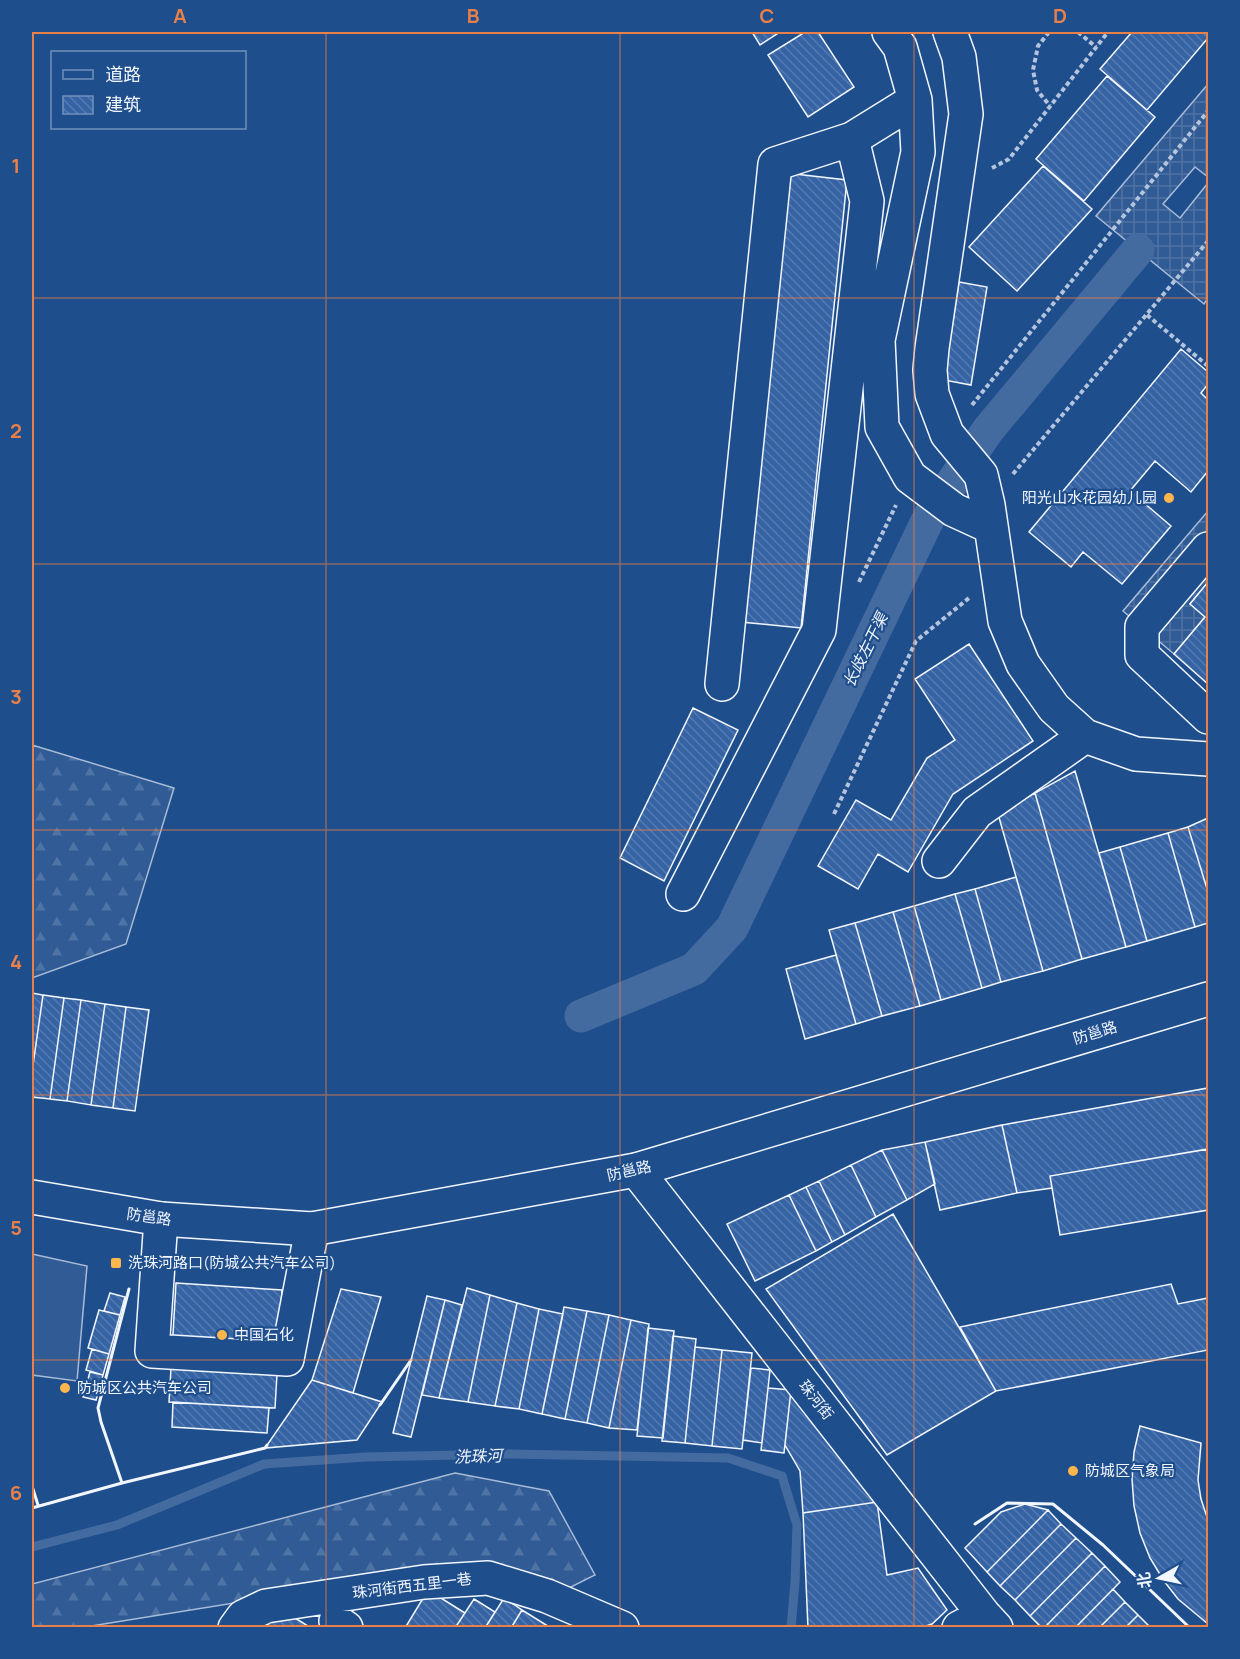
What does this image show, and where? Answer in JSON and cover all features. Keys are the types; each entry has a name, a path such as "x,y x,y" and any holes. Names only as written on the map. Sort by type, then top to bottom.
{"main road":[{"path":"890,32 900,47 915,100 918,152 878,340 882,427 910,477 954,510 986,502"},
{"path":"950,32 959,57 966,114 930,370 932,394 947,434 986,502 1005,621 1023,664 1054,708 1085,736 1136,754 1209,759"},
{"path":"722,684 775,164 852,139 915,100"},
{"path":"682,894 819,630 867,201 852,139"},
{"path":"1209,549 1142,627 1142,656 1209,717"},
{"path":"939,861 976,812 1085,736"},
{"name":"防邕路","path":"32,1197 161,1219 312,1229 636,1170 1209,999"},
{"name":"珠河街","path":"636,1170 980,1623"},
{"path":"161,1219 152,1351 197,1354 287,1359 312,1229"},
{"name":"珠河街西五里一巷","path":"235,1628 243,1617 266,1606 424,1582 488,1578 547,1596 622,1628"}],"path":[{"path":"1049,32 1038,46 1033,70 1037,90 1050,106"},
{"path":"1078,32 1096,48"},
{"path":"956,187 1009,159 1108,32"},
{"path":"994,378 1209,111"},
{"path":"986,502 1209,241"},
{"path":"1147,315 1209,366"},
{"path":"858,583 910,477"},
{"path":"834,814 916,641 997,574"}],"green space":[{"path":"32,745 174,788 126,944 32,978"},
{"path":"455,1473 549,1491 595,1575 561,1592 464,1566 85,1627 32,1628 32,1584"}],"shaded area":[{"path":"1208,84 1208,177 1195,167 1163,204 1180,218 1208,183 1208,298 1204,304 1096,216"},
{"path":"1208,511 1208,582 1190,604 1205,617 1174,654 1123,611"},
{"path":"32,1254 87,1266 77,1381 32,1375"}],"building":[{"path":"752,32 780,32 760,45"},
{"path":"805,32 818,32 854,87 808,117 768,55"},
{"path":"1132,32 1208,32 1208,38 1147,110 1100,69"},
{"path":"1107,76 1155,117 1084,201 1036,159"},
{"path":"1043,166 1092,209 1017,291 969,247"},
{"path":"786,173 847,180 801,628 741,622"},
{"path":"959,282 987,287 971,385 944,380"},
{"path":"1181,349 1208,372 1208,384 1201,393 1208,400 1208,471 1191,492 1155,461 1130,491 1171,526 1122,584 1083,552 1071,567 1029,532"},
{"path":"1208,582 1208,684 1174,654 1205,617 1190,604"},
{"path":"969,644 1033,741 953,794 908,872 878,854 858,889 818,866 856,800 891,820 927,758 955,740 915,679"},
{"path":"693,708 738,730 664,881 620,858"},
{"path":"1075,771 1126,947 1082,959 1035,793"},
{"path":"1035,793 1082,959 1043,971 998,814"},
{"path":"1208,818 1208,892 1188,827"},
{"path":"1188,827 1208,892 1208,923 1195,927 1168,833"},
{"path":"1168,833 1195,927 1147,941 1120,847"},
{"path":"1120,847 1147,941 1126,947 1099,853"},
{"path":"1016,877 1043,971 1001,982 975,889"},
{"path":"975,889 1001,982 982,988 955,894"},
{"path":"955,894 982,988 941,1000 914,906"},
{"path":"914,906 941,1000 920,1006 893,912"},
{"path":"893,912 920,1006 882,1016 855,923"},
{"path":"855,923 882,1016 856,1024 829,930"},
{"path":"836,955 856,1024 805,1039 786,969"},
{"path":"32,993 43,995 32,1072"},
{"path":"43,995 64,998 50,1099 32,1097 32,1072"},
{"path":"64,998 81,1000 67,1101 50,1099"},
{"path":"81,1000 105,1004 91,1105 67,1101"},
{"path":"105,1004 126,1007 113,1108 91,1105"},
{"path":"126,1007 149,1010 135,1111 113,1108"},
{"path":"1208,1088 1208,1149 1050,1176 1052,1188 1017,1193 1002,1125"},
{"path":"1002,1125 1017,1193 940,1210 925,1142"},
{"path":"925,1142 935,1184 907,1200 882,1150"},
{"path":"1208,1149 1208,1210 1060,1235 1050,1176"},
{"path":"882,1150 907,1200 876,1217 851,1165"},
{"path":"851,1165 876,1217 845,1235 819,1181"},
{"path":"819,1181 845,1235 832,1242 806,1187"},
{"path":"806,1187 832,1242 816,1251 789,1195"},
{"path":"789,1195 816,1251 755,1281 727,1224"},
{"path":"893,1214 996,1391 887,1455 766,1289"},
{"path":"176,1283 282,1290 275,1408 169,1402"},
{"path":"1171,1284 1178,1304 1208,1298 1208,1350 996,1391 960,1327"},
{"path":"467,1288 490,1295 468,1402 439,1398"},
{"path":"341,1289 381,1297 353,1393 312,1380"},
{"path":"110,1293 125,1297 120,1315 104,1311"},
{"path":"490,1295 517,1303 495,1406 468,1402"},
{"path":"427,1296 445,1300 411,1437 393,1433"},
{"path":"445,1300 462,1305 439,1398 422,1395"},
{"path":"517,1303 539,1309 519,1409 495,1406"},
{"path":"564,1307 587,1311 565,1419 542,1414"},
{"path":"539,1309 563,1314 542,1414 519,1409"},
{"path":"99,1310 120,1315 109,1354 88,1348"},
{"path":"587,1311 609,1315 587,1423 565,1419"},
{"path":"609,1315 631,1320 609,1428 587,1423"},
{"path":"631,1320 649,1324 637,1430 609,1428"},
{"path":"648,1328 674,1331 663,1438 637,1436"},
{"path":"673,1336 696,1339 685,1443 662,1441"},
{"path":"695,1347 722,1350 712,1446 685,1443"},
{"path":"92,1349 109,1354 103,1375 86,1370"},
{"path":"722,1350 752,1353 742,1449 712,1446"},
{"path":"751,1368 770,1370 762,1443 743,1440"},
{"path":"90,1372 103,1375 96,1400 83,1397"},
{"path":"312,1380 382,1402 357,1440 265,1448"},
{"path":"768,1388 791,1390 784,1453 761,1450"},
{"path":"791,1390 877,1502 803,1513 800,1471 785,1445"},
{"path":"173,1402 269,1408 267,1433 172,1427"},
{"path":"1140,1426 1201,1443 1198,1480 1208,1520 1208,1624 1178,1599 1164,1581 1150,1558 1140,1533 1134,1506 1132,1479 1134,1452"},
{"path":"877,1502 887,1575 918,1568 947,1610 932,1624 920,1628 808,1628 803,1513"},
{"path":"1025,1504 1048,1510 987,1572 965,1548 1001,1512"},
{"path":"1048,1510 1061,1524 1000,1586 987,1572"},
{"path":"1061,1524 1076,1538 1015,1600 1000,1586"},
{"path":"1076,1538 1092,1553 1030,1616 1015,1600"},
{"path":"1092,1553 1105,1566 1042,1628 1030,1616"},
{"path":"1105,1566 1120,1582 1075,1628 1044,1628"},
{"path":"1113,1589 1125,1602 1099,1628 1075,1628"},
{"path":"428,1590 465,1613 455,1628 405,1628"},
{"path":"504,1598 522,1610 511,1628 485,1628"},
{"path":"474,1599 495,1612 485,1628 455,1628"},
{"path":"1125,1602 1138,1615 1125,1628 1099,1628"},
{"path":"278,1607 311,1628 265,1628"},
{"path":"522,1610 551,1628 511,1628"},
{"path":"1138,1615 1151,1628 1125,1628"}],"waterway":[{"name":"长歧左干渠","path":"581,1016 694,969 732,928 930,515 988,430 1138,250"},
{"name":"洗珠河","path":"32,1547 117,1525 264,1464 366,1457 506,1454 728,1458 782,1476 797,1525 791,1628"}],"wall":[{"path":"129,1289 98,1408 122,1483 265,1448 267,1445"},
{"path":"380,1405 411,1360"},
{"path":"32,1508 122,1483"},
{"path":"32,1486 38,1505"},
{"path":"975,1524 1007,1503 1053,1504 1103,1545 1190,1628"}],"place":[{"name":"阳光山水花园幼儿园","path":"1169,498"},
{"name":"洗珠河路口(防城公共汽车公司)","path":"116,1263"},
{"name":"中国石化","path":"222,1335"},
{"name":"防城区公共汽车公司","path":"65,1388"},
{"name":"防城区气象局","path":"1073,1471"}]}
